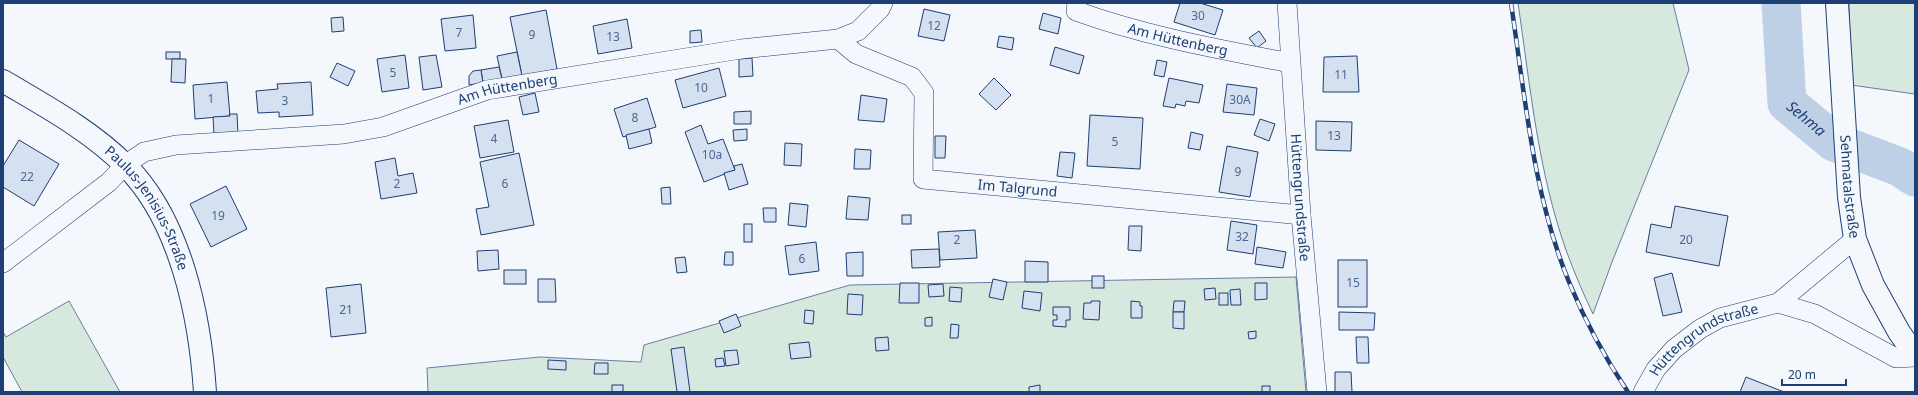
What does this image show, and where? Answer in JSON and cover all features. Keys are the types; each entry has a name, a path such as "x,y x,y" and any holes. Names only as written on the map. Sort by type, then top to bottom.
{"main road":[{"name":"Sehmatalstraße","path":"1836,3 1849,197 1855,239 1873,285 1899,332 1915,356"},
{"name":"Paulus-Jenisius-Straße","path":"3,81 74,124 102,145 125,165 141,183 157,207 173,240 193,303 202,355 205,392"}],"street":[{"name":"Am Hüttenberg","path":"3,263 109,182 125,165 144,152 176,145 344,134 383,127 487,90 741,49 838,39 858,31 880,9 883,3"},
{"name":"Am Hüttenberg","path":"1077,3 1076,11 1115,25 1221,50 1290,63"},
{"name":"Hüttengrundstraße","path":"1287,3 1301,216 1317,392"},
{"name":"Im Talgrund","path":"838,39 856,54 912,77 924,93 923,179 1301,216"},
{"name":"Hüttengrundstraße","path":"1643,392 1656,368 1674,349 1700,329 1720,318 1778,303 1855,239"},
{"name":"Hüttengrundstraße","path":"1778,303 1815,314 1896,358 1915,356"}],"shaded area":[{"path":"1518,3 1673,3 1689,70 1612,262 1593,314 1566,250 1548,190 1536,128"},
{"path":"1849,3 1915,3 1915,94 1851,85"},
{"path":"1296,277 1306,392 428,392 427,368 540,357 641,362 644,345 850,285"},
{"path":"69,301 120,392 22,392 3,357 3,332 6,337"}],"building":[{"path":"1180,3 1200,3 1223,10 1215,35 1174,22"},
{"path":"924,9 950,15 944,41 918,36"},
{"path":"546,10 557,69 522,76 510,17"},
{"path":"1043,13 1061,18 1058,34 1039,29"},
{"path":"473,15 476,48 445,51 441,19"},
{"path":"343,17 344,31 332,32 331,18"},
{"path":"627,19 632,48 598,54 593,26"},
{"path":"701,30 702,42 690,43 690,31"},
{"path":"1259,31 1266,41 1257,48 1249,38"},
{"path":"999,36 1014,38 1012,50 997,47"},
{"path":"1055,47 1084,56 1079,74 1050,65"},
{"path":"166,52 180,52 180,59 166,59"},
{"path":"517,52 522,76 502,79 497,56"},
{"path":"405,55 409,88 382,92 377,59"},
{"path":"436,55 442,87 423,90 419,57"},
{"path":"1357,56 1359,92 1323,92 1324,57"},
{"path":"752,58 753,76 739,77 739,59"},
{"path":"172,59 186,59 185,83 171,82"},
{"path":"1157,60 1167,62 1164,77 1154,75"},
{"path":"337,63 355,71 348,86 330,77"},
{"path":"499,67 502,79 483,83 481,70"},
{"path":"719,68 726,96 683,108 675,80"},
{"path":"481,70 483,83 469,85 469,76 473,71"},
{"path":"994,78 1011,95 996,110 979,94"},
{"path":"1169,78 1203,85 1199,103 1186,101 1185,106 1176,104 1175,108 1163,106"},
{"path":"227,82 230,116 195,119 193,85"},
{"path":"311,82 313,115 279,117 279,112 258,113 256,91 278,89 277,84"},
{"path":"1227,84 1257,88 1254,115 1223,112"},
{"path":"535,93 539,112 523,115 519,97"},
{"path":"861,95 887,99 884,122 858,120"},
{"path":"647,98 656,127 623,137 614,109"},
{"path":"751,111 751,124 734,124 734,112"},
{"path":"229,114 237,114 238,134 214,135 213,117 230,116"},
{"path":"1090,115 1143,118 1140,169 1087,166"},
{"path":"1260,119 1275,124 1269,141 1254,135"},
{"path":"508,120 514,152 480,158 474,126"},
{"path":"1316,121 1352,122 1351,151 1316,150"},
{"path":"701,125 708,144 723,139 735,170 704,182 685,132"},
{"path":"649,129 652,143 629,149 626,135"},
{"path":"747,129 747,140 734,141 733,130"},
{"path":"1191,132 1203,135 1200,150 1188,148"},
{"path":"935,136 946,136 945,158 935,158"},
{"path":"19,140 59,164 34,206 3,187 3,166"},
{"path":"785,143 802,144 801,166 784,165"},
{"path":"1227,146 1258,152 1250,197 1219,192"},
{"path":"855,149 871,150 870,169 854,169"},
{"path":"1060,152 1075,153 1072,178 1057,176"},
{"path":"519,153 534,225 481,235 476,209 489,207 480,162"},
{"path":"395,158 398,176 413,173 417,193 381,199 375,162"},
{"path":"742,164 748,184 729,190 724,173 735,170 734,166"},
{"path":"226,186 247,229 211,247 190,204"},
{"path":"670,187 671,204 662,204 661,188"},
{"path":"848,196 870,198 868,220 846,219"},
{"path":"790,203 808,205 806,227 788,225"},
{"path":"1675,206 1728,216 1719,266 1646,252 1651,224 1671,228"},
{"path":"763,208 776,208 776,222 764,222"},
{"path":"902,215 911,215 911,224 902,224"},
{"path":"1231,221 1257,225 1253,254 1227,250"},
{"path":"744,224 752,224 752,242 744,242"},
{"path":"1129,226 1142,226 1141,251 1128,250"},
{"path":"975,230 977,258 940,260 938,232"},
{"path":"816,242 819,271 789,275 785,246"},
{"path":"1257,247 1286,252 1283,268 1255,264"},
{"path":"939,249 940,267 912,268 911,250"},
{"path":"498,250 499,269 478,271 477,251"},
{"path":"725,252 733,252 733,265 724,265"},
{"path":"863,252 863,276 847,276 846,253"},
{"path":"685,257 687,272 677,273 675,258"},
{"path":"1338,260 1367,260 1367,307 1338,307"},
{"path":"1025,261 1048,262 1048,282 1025,282"},
{"path":"504,270 526,270 526,284 504,284"},
{"path":"1672,273 1682,312 1663,316 1654,278"},
{"path":"1092,276 1104,276 1104,288 1092,288"},
{"path":"538,279 555,279 556,302 538,302"},
{"path":"993,279 1007,282 1003,300 989,297"},
{"path":"900,283 919,283 919,303 899,303"},
{"path":"1255,283 1267,283 1267,299 1255,300"},
{"path":"361,284 366,333 331,337 326,288"},
{"path":"943,284 944,296 929,297 928,285"},
{"path":"950,287 962,288 961,302 949,301"},
{"path":"1215,288 1216,299 1205,300 1204,289"},
{"path":"1240,289 1241,305 1231,305 1230,290"},
{"path":"1024,291 1042,293 1040,311 1022,308"},
{"path":"1219,293 1228,293 1228,305 1219,305"},
{"path":"848,294 863,295 862,315 847,314"},
{"path":"1091,301 1100,301 1099,320 1083,319 1084,303 1091,303"},
{"path":"1131,301 1140,302 1140,306 1142,306 1142,318 1131,318"},
{"path":"1174,301 1185,301 1184,312 1173,312"},
{"path":"1053,307 1070,307 1070,320 1066,320 1066,327 1053,326 1053,320 1057,320 1057,315 1053,315"},
{"path":"805,310 814,311 813,324 804,323"},
{"path":"1173,312 1184,312 1184,329 1173,328"},
{"path":"1339,312 1375,313 1374,330 1339,330"},
{"path":"736,314 741,326 724,333 719,321"},
{"path":"932,317 932,326 925,326 925,318"},
{"path":"951,324 959,325 958,338 950,338"},
{"path":"1256,331 1256,338 1249,339 1248,332"},
{"path":"888,337 889,350 876,351 875,338"},
{"path":"1356,337 1368,337 1369,363 1357,363"},
{"path":"809,342 811,357 791,359 789,344"},
{"path":"684,347 690,392 677,392 671,349"},
{"path":"737,350 739,364 726,366 724,351"},
{"path":"723,358 725,366 716,367 715,359"},
{"path":"548,360 566,361 566,370 548,369"},
{"path":"595,363 608,363 608,374 594,374"},
{"path":"1335,372 1351,372 1352,392 1335,392"},
{"path":"1746,377 1784,392 1740,392"},
{"path":"612,385 623,385 623,392 612,392"},
{"path":"1040,385 1040,392 1029,392 1029,387"},
{"path":"1262,386 1270,386 1270,392 1262,392"}],"waterway":[{"name":"Sehma","path":"1781,3 1787,103 1834,142 1900,167 1915,177"}],"railway":[{"path":"1511,3 1532,145 1547,215 1557,249 1575,297 1603,353 1628,392"}]}
